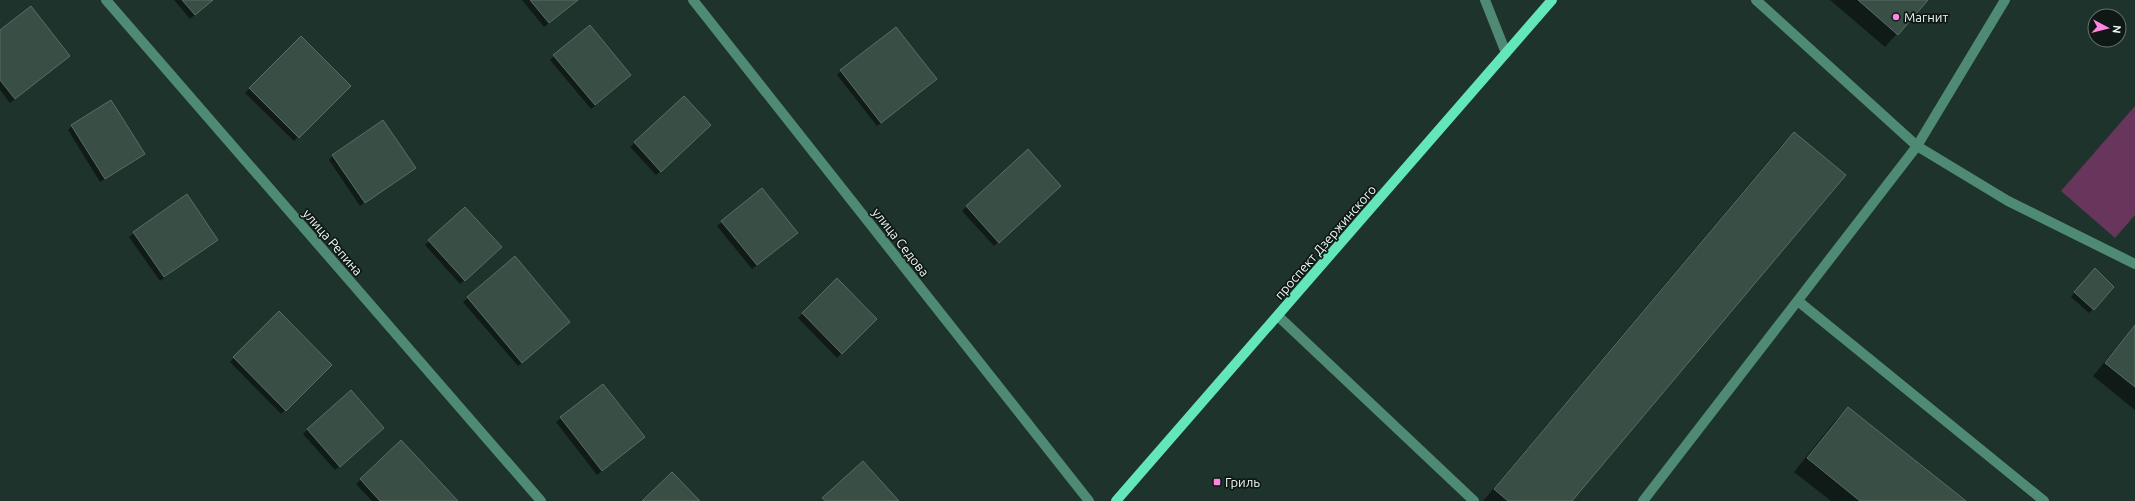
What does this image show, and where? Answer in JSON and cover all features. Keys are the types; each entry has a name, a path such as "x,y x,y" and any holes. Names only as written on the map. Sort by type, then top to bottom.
{"main road":[{"name":"проспект Дзержинского","path":"1116,501 1552,0"}],"street":[{"name":"улица Репина","path":"106,0 541,501"},
{"name":"улица Седова","path":"693,0 1089,501"},
{"path":"1485,0 1506,53"},
{"path":"1756,0 1916,146 2008,201 2135,264"},
{"path":"1643,501 1916,146 2005,0"},
{"path":"1798,300 2044,501"},
{"path":"1278,316 1474,501"}],"shaded area":[{"path":"2135,106 2135,215 2115,238 2061,191"}],"building":[{"path":"182,0 213,0 195,15"},
{"path":"530,0 578,0 549,23"},
{"name":"Магнит","path":"1858,0 1928,0 1898,35"},
{"path":"31,6 70,56 15,99 0,80 0,30"},
{"path":"590,25 631,75 595,105 553,55"},
{"path":"896,27 937,79 881,123 840,70"},
{"path":"301,36 351,86 299,138 249,88"},
{"path":"684,96 711,125 661,172 634,142"},
{"path":"111,100 145,154 105,179 71,125"},
{"path":"383,120 416,168 365,203 332,155"},
{"path":"1794,132 1846,175 1572,501 1508,501 1494,489"},
{"path":"1028,149 1061,186 999,243 966,206"},
{"path":"762,188 798,233 757,265 721,221"},
{"path":"187,194 218,240 164,277 133,232"},
{"path":"465,207 502,247 465,281 428,240"},
{"path":"515,256 570,322 522,363 467,297"},
{"path":"2095,268 2114,287 2094,310 2074,292"},
{"path":"837,278 877,319 842,354 802,313"},
{"path":"279,311 332,365 286,411 233,357"},
{"path":"2135,325 2135,387 2105,363"},
{"path":"603,384 645,437 602,471 560,417"},
{"path":"351,390 384,428 340,467 307,429"},
{"path":"1848,407 1966,501 1860,501 1807,458"},
{"path":"401,440 458,501 380,501 360,479"},
{"path":"863,461 899,501 826,501 822,498"},
{"path":"672,472 700,501 642,501"}],"place":[{"name":"Магнит","path":"1896,17"},
{"name":"Гриль","path":"1217,482"}]}
